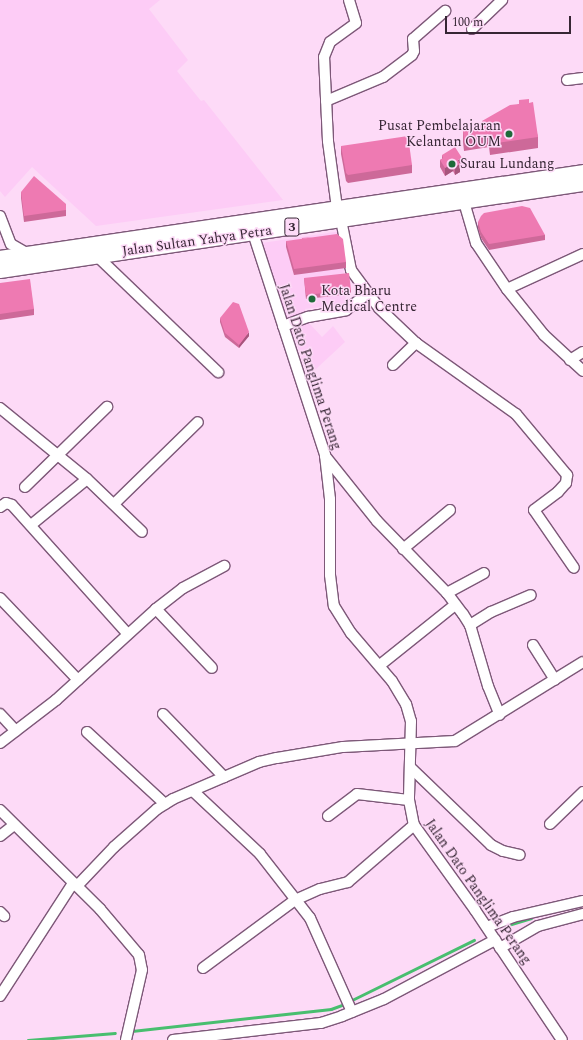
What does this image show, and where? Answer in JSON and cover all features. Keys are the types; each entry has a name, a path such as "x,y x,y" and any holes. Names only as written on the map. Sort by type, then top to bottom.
{"highway":[{"name":"Jalan Sultan Yahya Petra","path":"0,271 253,233 339,214 583,172"},
{"name":"Jalan Sultan Yahya Petra","path":"0,258 339,214 464,202 583,184"}],"street":[{"path":"349,0 356,23 330,42 325,51 328,141 339,214 351,270 367,294 416,343 516,414 567,475 566,483 534,510 574,568"},
{"path":"472,29 502,0"},
{"path":"326,101 383,77 412,55 414,51 413,39 445,11"},
{"path":"567,80 583,78"},
{"path":"464,202 476,243 507,289 544,335 583,371"},
{"path":"0,216 11,244 29,254"},
{"name":"Jalan Dato Panglima Perang","path":"253,233 325,455 330,499 330,575 334,606 351,632 380,665 406,704 411,721 409,800 414,825 487,927 562,1040"},
{"path":"507,289 583,254"},
{"path":"97,256 218,372"},
{"path":"283,326 308,317 346,310 367,294"},
{"path":"394,365 416,343"},
{"path":"570,360 583,352"},
{"path":"25,487 107,407"},
{"path":"0,408 87,479 142,532"},
{"path":"114,504 198,422"},
{"path":"325,455 377,521 447,593 470,625 488,686 500,715"},
{"path":"30,525 87,479"},
{"path":"0,507 6,503 12,505 128,633"},
{"path":"403,549 450,510"},
{"path":"0,743 78,680 156,609 183,588 224,566"},
{"path":"447,593 484,573"},
{"path":"470,625 491,612 531,596"},
{"path":"0,598 78,680"},
{"path":"380,665 455,605"},
{"path":"156,609 212,668"},
{"path":"533,645 555,680"},
{"path":"0,996 75,885 109,851 165,804 259,762 277,758 343,747 456,741 582,664"},
{"path":"0,714 16,731"},
{"path":"163,714 224,777"},
{"path":"87,732 165,804"},
{"path":"410,767 491,845 503,851 520,855"},
{"path":"193,791 260,854 310,918 349,1006"},
{"path":"550,824 583,792"},
{"path":"328,816 357,794 409,800"},
{"path":"0,810 100,909 141,959 142,970 126,1040"},
{"path":"0,836 14,825"},
{"path":"203,968 295,900 320,889 348,882 414,825"},
{"path":"487,927 513,917 583,901"},
{"path":"173,1040 321,1023 349,1006 403,989 538,926 583,914"}],"shaded area":[{"path":"0,0 160,0 149,9 188,60 177,71 201,101 204,100 283,200 96,226 32,167 5,197 0,191"},
{"name":"Kota Bharu Medical Centre","path":"341,231 346,304 305,309 309,323 322,337 333,326 345,342 316,369 306,372 292,329 288,330 262,243"}],"building":[{"path":"529,99 529,103 533,102 538,137 490,144 489,136 464,139 463,131 482,124 482,121 510,105 519,104 519,100"},
{"path":"408,136 412,165 348,175 346,173 341,146"},
{"path":"455,147 462,158 458,160 460,164 455,167 453,163 445,168 440,160 443,158 442,155"},
{"path":"34,176 66,204 66,210 24,216 21,192"},
{"path":"522,206 530,208 545,235 489,244 481,232 478,222 481,216 484,213"},
{"path":"337,234 343,239 346,262 294,269 286,241"},
{"path":"349,273 351,290 306,295 304,278"},
{"path":"30,279 34,309 0,314 0,283"},
{"path":"233,302 239,304 249,332 239,345 225,333 220,318"}],"waterway":[{"path":"505,926 531,918"},
{"path":"350,1001 474,940"},
{"path":"132,1031 331,1009 345,1004"},
{"path":"28,1040 115,1033"}],"place":[{"name":"Pusat Pembelajaran Kelantan OUM","path":"509,134"},
{"name":"Surau Lundang","path":"452,164"},
{"name":"Kota Bharu Medical Centre","path":"312,299"}]}
